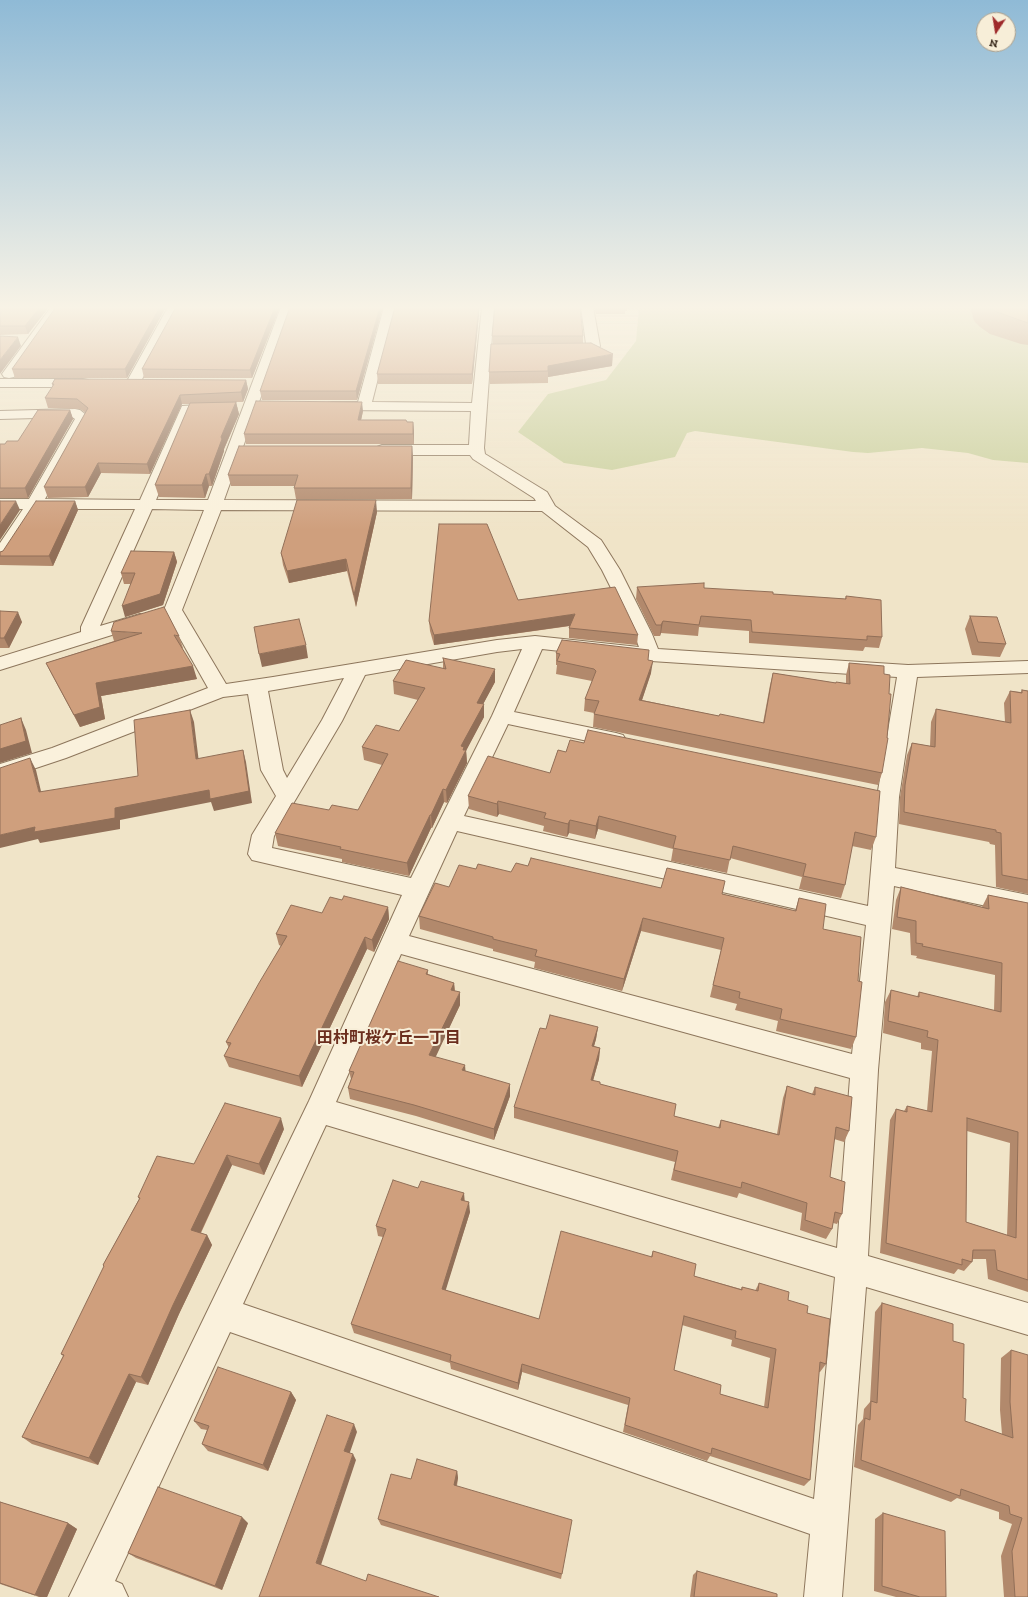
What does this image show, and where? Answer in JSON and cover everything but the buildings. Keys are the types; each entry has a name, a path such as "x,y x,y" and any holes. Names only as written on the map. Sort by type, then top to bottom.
{"street":[{"path":"364,406 370,382"},
{"path":"481,382 477,450 478,456 541,496 546,506 595,544 618,583 643,634 651,655"},
{"path":"1,384 95,383"},
{"path":"118,383 149,383"},
{"path":"173,610 233,450 255,406 258,384 242,384"},
{"path":"90,636 90,627 187,409 255,406"},
{"path":"318,406 479,407"},
{"path":"0,415 75,413 83,418 34,504 0,556"},
{"path":"233,450 249,450"},
{"path":"367,450 477,450"},
{"path":"0,504 546,506"},
{"path":"0,664 173,610"},
{"path":"173,610 220,691"},
{"path":"96,1595 222,1314 318,1110 417,889 502,716 534,642"},
{"path":"0,772 59,753 220,691 358,670 497,646 534,642 651,655 908,671 1028,667"},
{"path":"358,670 332,721 262,835 260,854 417,889"},
{"path":"823,1597 851,1267 864,1070 883,874 880,795 908,671"},
{"path":"257,686 272,770 282,789 288,793"},
{"path":"502,716 633,744"},
{"path":"450,821 879,918"},
{"path":"883,874 1028,905"},
{"path":"394,942 864,1070"},
{"path":"318,1110 1028,1319"},
{"path":"222,1314 830,1523"}],"green space":[{"path":"600,382 1028,382 1028,463 993,460 968,453 922,448 868,453 853,452 695,431 687,433 675,457 612,470 564,463 518,432 548,394"}],"district":[{"name":"田村町桜ケ丘一丁目","path":"389,1038"}]}
